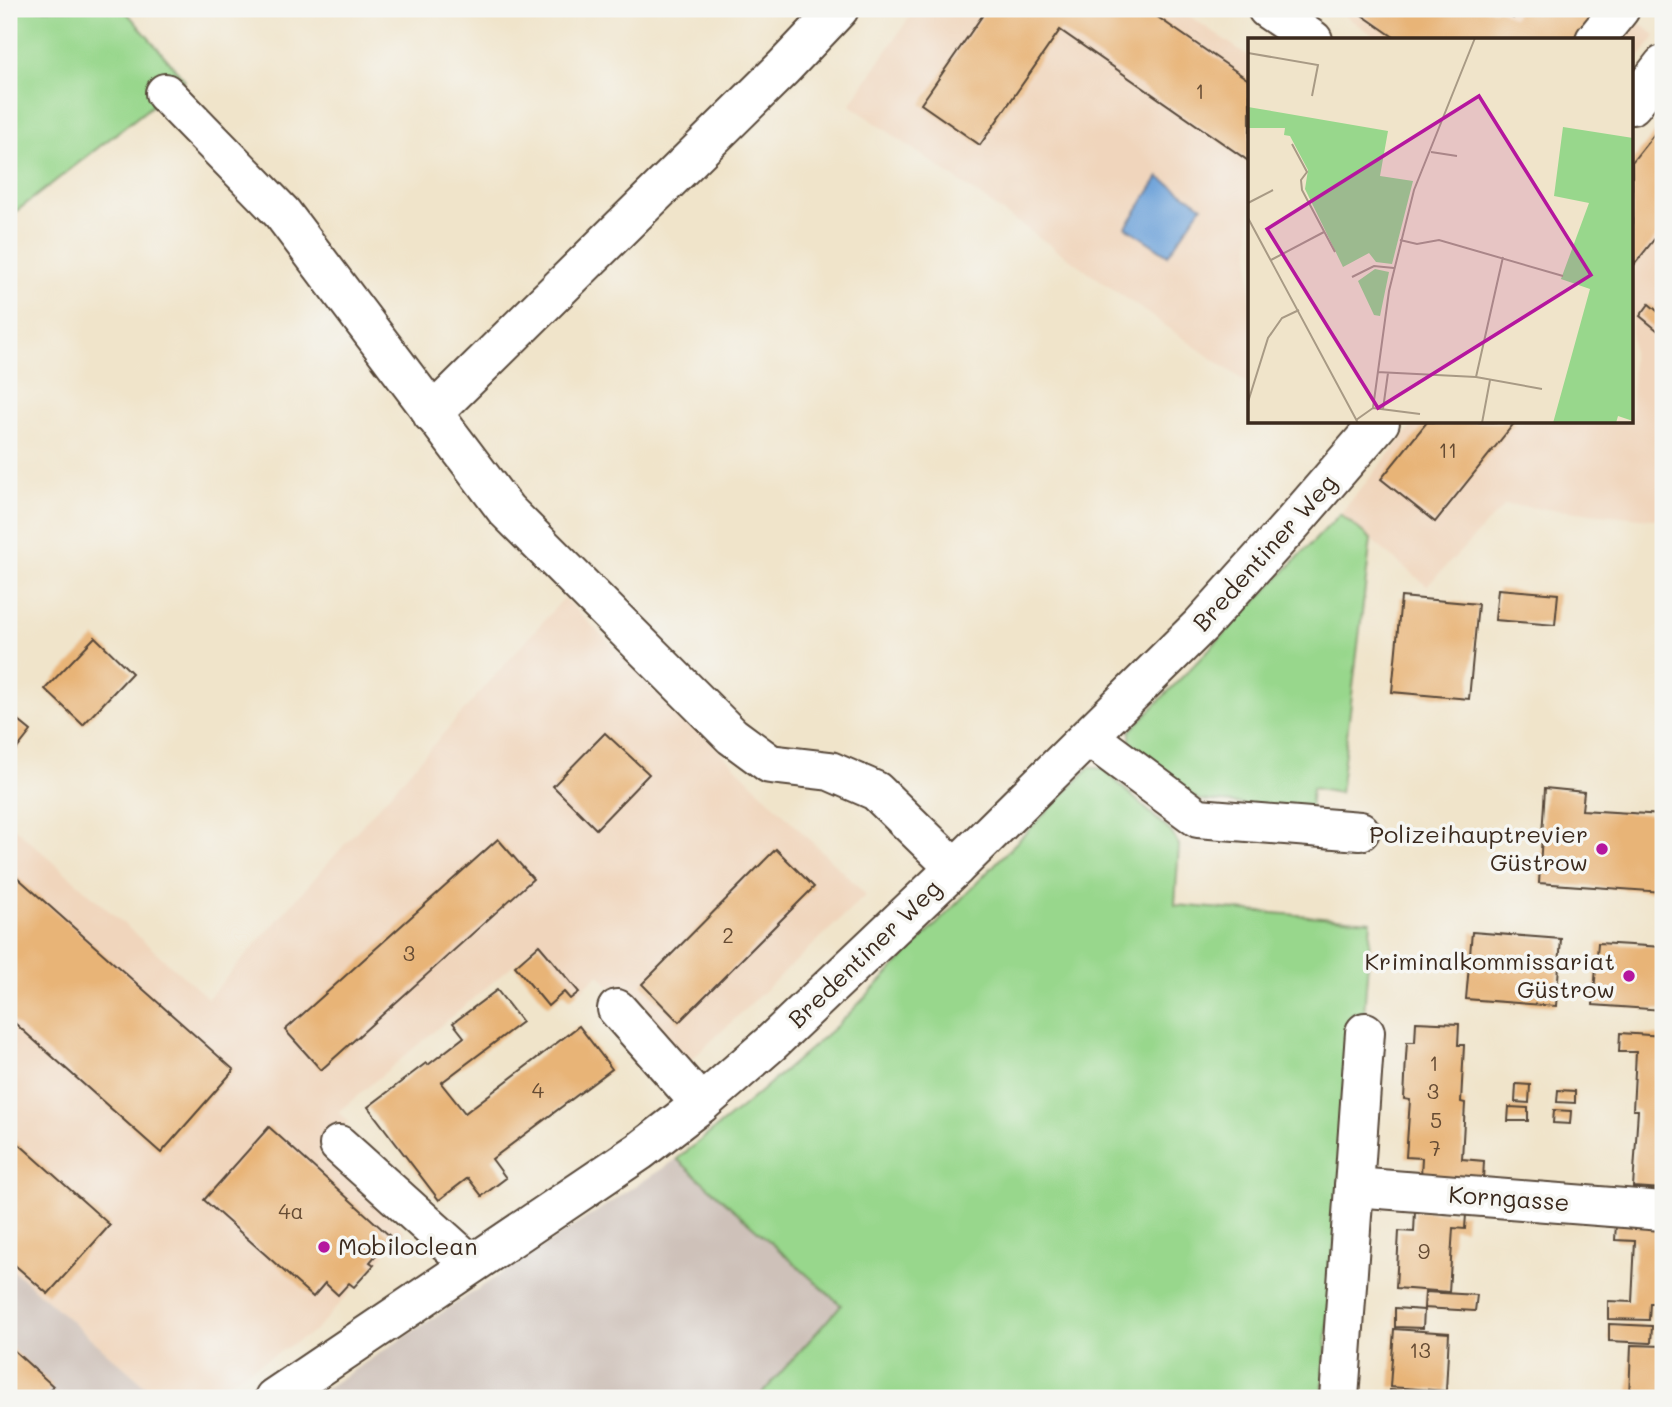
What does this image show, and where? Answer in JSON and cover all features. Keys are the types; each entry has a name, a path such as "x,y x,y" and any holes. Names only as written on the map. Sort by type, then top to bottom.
{"street":[{"path":"432,414 783,68 839,9"},
{"path":"1267,9 1310,38"},
{"path":"1597,38 1620,9"},
{"path":"1634,102 1663,65"},
{"path":"164,93 282,213 506,510 732,736 770,764 830,771 876,791 955,868"},
{"name":"Bredentiner Weg","path":"274,1398 640,1151 701,1104 841,979 1201,625 1378,424"},
{"path":"1089,737 1198,818 1360,831"},
{"path":"617,1009 701,1104"},
{"path":"1339,1398 1365,1032"},
{"path":"340,1145 471,1264"},
{"name":"Korngasse","path":"1354,1187 1663,1211"}],"shaded area":[{"path":"915,9 1179,9 1248,56 1248,384 850,105"},
{"path":"1350,9 1623,9 1656,36 1634,64 1634,38 1377,38 1344,15"},
{"path":"1663,122 1663,520 1505,505 1427,586 1340,514 1414,424 1634,424 1634,158"},
{"path":"564,598 866,895 688,1063 668,1053 599,974 579,992 539,943 338,1112 348,1122 319,1154 405,1231 315,1331 201,1398 159,1398 9,1267 9,823 208,998"},
{"path":"677,1159 841,1305 758,1398 311,1398"},
{"path":"9,1267 159,1398 9,1398"}],"green space":[{"path":"9,9 124,9 185,80 9,217"},
{"path":"1340,514 1371,539 1340,793 1312,788 1310,810 1199,800 1130,749 1130,731"},
{"path":"1090,767 1103,769 1171,832 1179,845 1175,905 1371,921 1364,1014 1353,1013 1322,1398 758,1398 841,1305 677,1159 745,1105 840,1023"}],"water":[{"path":"1159,177 1202,206 1168,255 1126,227"}],"building":[{"path":"987,9 1146,9 1248,80 1248,161 1060,30 980,145 921,104"},
{"path":"1366,9 1499,9 1513,18 1520,9 1605,9 1583,38 1395,38 1362,15"},
{"path":"1663,123 1663,228 1634,265 1634,159"},
{"path":"1649,304 1663,316 1663,335 1640,316"},
{"path":"1425,424 1513,424 1435,522 1381,479"},
{"path":"1498,589 1558,594 1555,625 1495,620"},
{"path":"1401,597 1478,604 1469,699 1392,692"},
{"path":"95,637 132,673 83,725 45,689"},
{"path":"9,713 31,731 16,750 9,744"},
{"path":"605,733 649,774 596,829 553,786"},
{"name":"Polizeihauptrevier Güstrow","path":"1545,788 1584,792 1582,810 1663,815 1663,892 1539,883"},
{"path":"498,839 533,879 321,1070 285,1030"},
{"path":"776,849 814,887 679,1022 642,984"},
{"path":"9,870 234,1070 161,1153 9,1018"},
{"path":"1472,932 1561,939 1556,1006 1466,999"},
{"name":"Kriminalkommissariat Güstrow","path":"1598,943 1663,947 1663,1010 1593,1005"},
{"path":"539,945 579,992 570,999 564,992 548,1006 515,966"},
{"path":"497,990 522,1022 441,1083 465,1113 579,1026 612,1069 492,1159 506,1178 482,1196 468,1178 439,1200 368,1107 464,1037 453,1023"},
{"path":"1416,1022 1459,1024 1458,1045 1464,1045 1462,1159 1484,1161 1483,1179 1421,1176 1422,1158 1406,1157 1410,1100 1404,1099 1407,1042 1415,1042"},
{"path":"1620,1033 1663,1036 1663,1189 1633,1187 1638,1110 1633,1110 1636,1052 1619,1052"},
{"path":"1516,1084 1530,1085 1529,1103 1515,1102"},
{"path":"1558,1090 1575,1091 1575,1103 1557,1102"},
{"path":"1509,1107 1528,1108 1528,1121 1508,1121"},
{"path":"1554,1110 1571,1111 1570,1124 1553,1123"},
{"path":"269,1127 391,1237 370,1262 374,1265 354,1287 349,1283 338,1295 325,1283 313,1297 204,1200"},
{"path":"9,1135 110,1225 48,1294 9,1260"},
{"path":"1415,1211 1466,1214 1465,1229 1453,1228 1449,1292 1396,1288 1399,1231 1414,1232"},
{"path":"1616,1224 1663,1226 1663,1303 1650,1303 1649,1320 1608,1319 1608,1301 1632,1302 1635,1241 1615,1240"},
{"path":"1425,1292 1477,1295 1475,1311 1424,1308"},
{"path":"1395,1308 1424,1310 1423,1328 1395,1327"},
{"path":"1609,1324 1652,1326 1651,1343 1609,1341"},
{"path":"1394,1329 1449,1333 1446,1391 1390,1387"},
{"path":"1631,1345 1663,1346 1663,1398 1629,1398"},
{"path":"9,1346 53,1386 42,1398 9,1398"},
{"path":"1390,1390 1443,1394 1443,1398 1390,1398"}],"place":[{"name":"Polizeihauptrevier Güstrow","path":"1602,849"},
{"name":"Kriminalkommissariat Güstrow","path":"1629,976"},
{"name":"Mobiloclean","path":"324,1247"}]}
